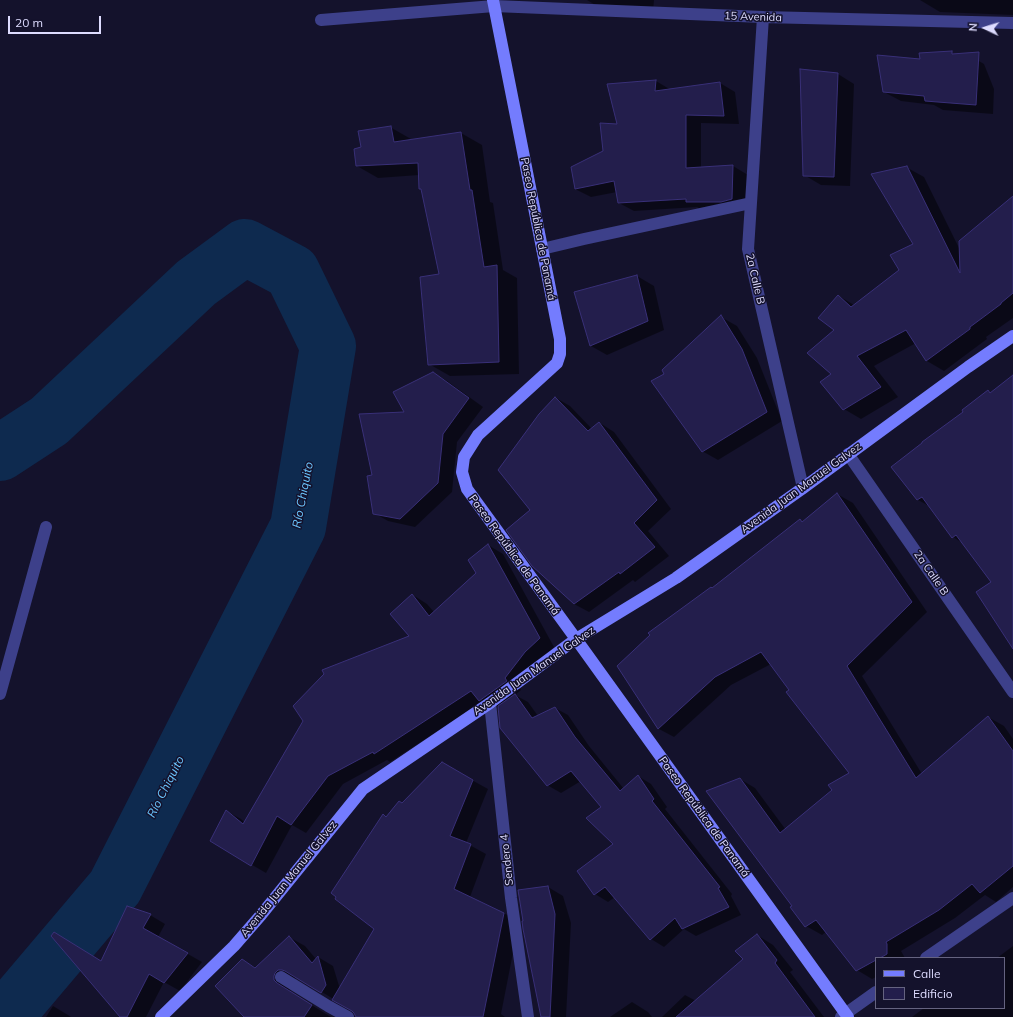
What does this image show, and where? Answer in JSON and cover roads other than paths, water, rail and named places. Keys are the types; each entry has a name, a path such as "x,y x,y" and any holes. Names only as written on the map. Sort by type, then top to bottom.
{"street":[{"name":"15 Avenida","path":"321,20 493,3 762,18 1013,23"},
{"name":"Paseo República de Panamá","path":"493,3 560,339 560,354 557,363 478,436 464,457 462,472 467,489 576,639 844,1016"},
{"name":"2a Calle B","path":"762,18 748,250 803,488"},
{"path":"542,249 584,238 751,203"},
{"name":"Avenida Juan Manuel Galvez","path":"160,1017 234,946 363,789 490,703 576,639 676,578 1013,336"},
{"name":"2a Calle B","path":"848,454 1013,692"},
{"path":"0,694 46,527"},
{"name":"Sendero 4","path":"490,703 511,898 528,1017"},
{"path":"927,957 1013,898"},
{"path":"281,977 348,1017"},
{"path":"844,1016 875,993"}],"waterway":[{"name":"Río Chiquito","path":"0,453 49,421 196,283 245,247 292,272 328,346 298,527 115,887 5,1017"}]}
